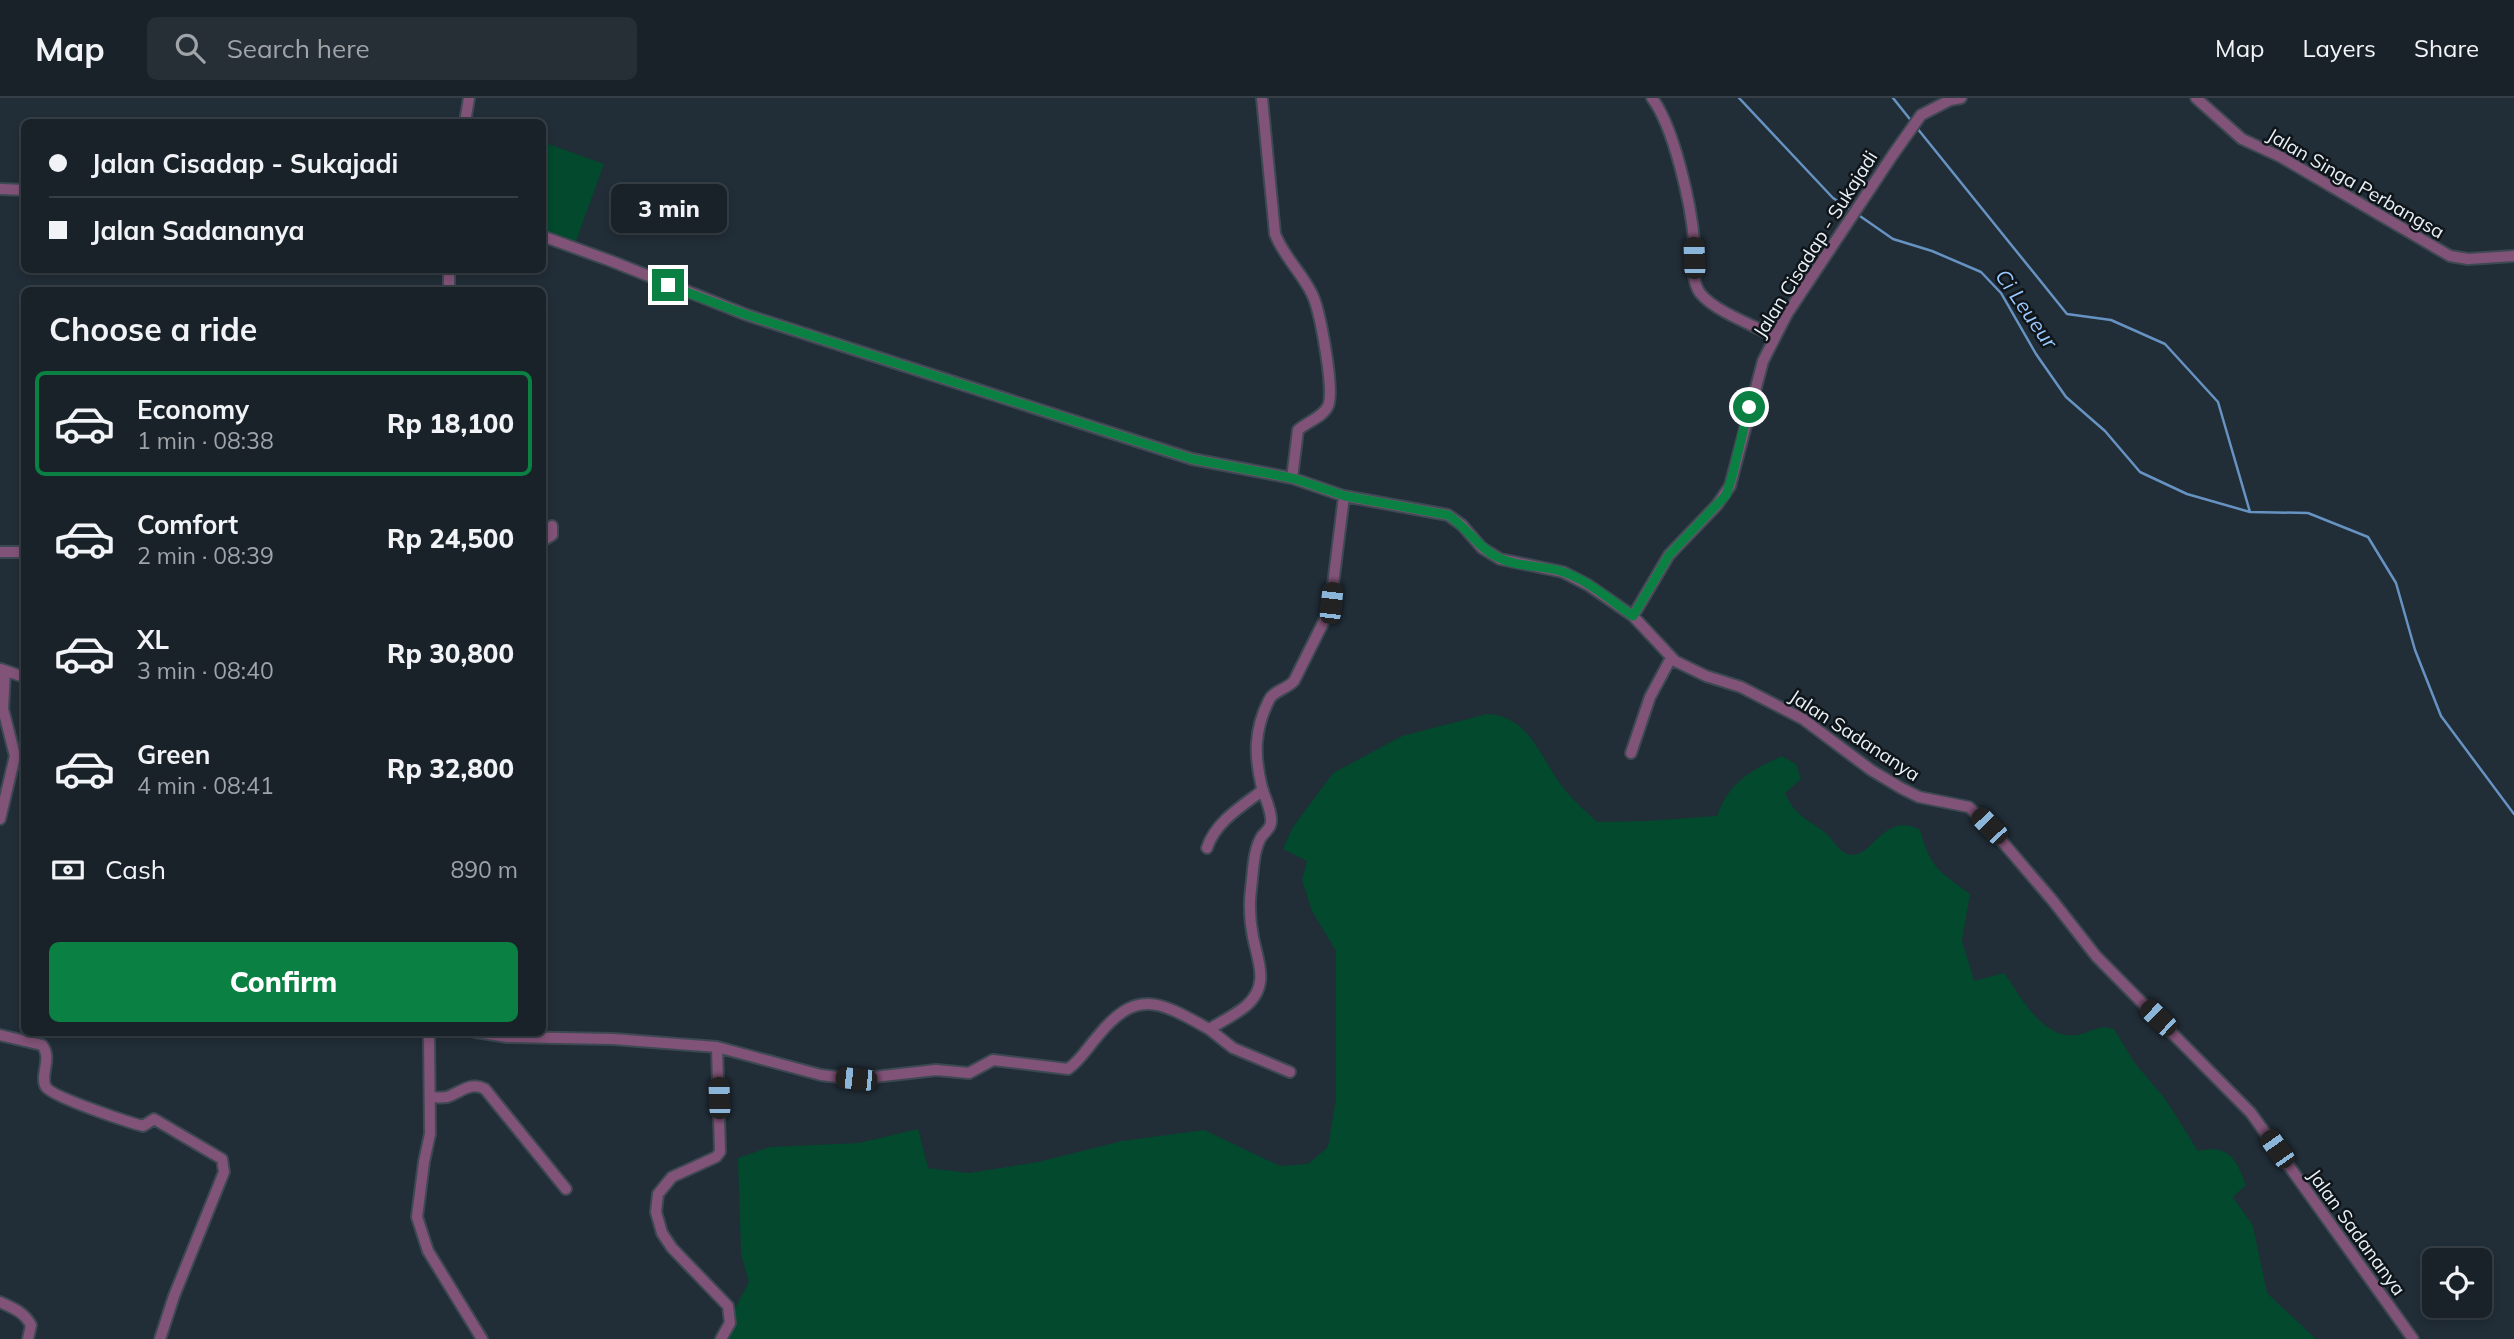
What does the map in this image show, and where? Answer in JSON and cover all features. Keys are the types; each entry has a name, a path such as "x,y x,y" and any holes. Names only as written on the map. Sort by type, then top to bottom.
{"street":[{"path":"466,119 469,98"},
{"path":"1262,98 1275,234 1282,250 1314,298 1328,369 1330,398 1327,408 1298,429 1292,478"},
{"path":"1652,98 1672,142 1687,197 1696,286 1712,304 1774,336"},
{"name":"Jalan Cisadap - Sukajadi","path":"1633,616 1669,555 1717,505 1730,486 1756,384 1774,336 1901,142 1926,112 1950,100 1961,98"},
{"name":"Jalan Singa Perbangsa","path":"2196,98 2242,139 2281,157 2450,256 2468,260 2514,256"},
{"path":"0,189 21,190"},
{"name":"Jalan Sadananya","path":"546,237 747,315 1192,459 1292,478 1345,496 1448,515 1462,525 1490,554 1510,562 1563,572 1588,585 1633,616 1671,658 1698,673 1741,687 1803,719 1871,770 1901,788 1919,797 1965,805 1976,813 2053,901 2096,956 2251,1113 2413,1339"},
{"path":"1209,1029 1245,1006 1254,997 1259,982 1261,968 1253,937 1251,891 1260,841 1271,821 1256,752 1256,730 1270,697 1294,681 1327,616 1345,496"},
{"path":"546,539 552,535 552,526"},
{"path":"0,552 21,552"},
{"path":"1631,753 1650,698 1671,658"},
{"path":"0,819 15,756 1,709 2,670 21,676"},
{"path":"1207,848 1210,838 1226,818 1263,790"},
{"path":"501,1036 613,1039 717,1047 821,1075 856,1079 936,1070 969,1073 993,1060 1034,1063 1066,1070 1114,1017 1142,1002 1161,1005 1209,1029 1233,1048 1290,1072"},
{"path":"0,1035 44,1048 45,1083 50,1090 70,1100 143,1126 154,1119 222,1159 224,1172 160,1339"},
{"path":"429,1036 430,1133 417,1217 428,1251 482,1339"},
{"path":"717,1047 720,1152 716,1157 672,1177 658,1194 656,1202 659,1223 667,1240 728,1306 730,1323 721,1339"},
{"path":"430,1097 445,1097 469,1087 480,1086 485,1089 566,1189"},
{"path":"0,1302 27,1318 31,1329 28,1339"}],"green space":[{"path":"546,143 604,164 575,244 546,231"},
{"path":"1487,714 1515,723 1525,732 1566,791 1597,822 1717,816 1734,786 1760,767 1782,756 1796,764 1801,779 1785,793 1792,806 1845,853 1854,855 1862,852 1886,831 1895,827 1907,825 1920,830 1932,861 1970,894 1962,940 1974,981 2004,973 2034,1015 2053,1031 2077,1035 2099,1028 2114,1029 2134,1062 2166,1100 2198,1151 2209,1149 2224,1152 2230,1155 2239,1167 2246,1185 2233,1197 2253,1226 2267,1293 2316,1339 712,1339 733,1312 749,1282 741,1254 738,1158 770,1147 859,1143 918,1129 928,1168 969,1173 1038,1162 1122,1141 1204,1130 1280,1166 1308,1164 1328,1147 1336,1098 1336,951 1312,911 1302,880 1307,861 1283,849 1293,827 1333,773 1402,736"}],"waterway":[{"name":"Ci Leueur","path":"1739,98 1833,198 1851,210"},
{"name":"Ci Leueur","path":"1893,98 1913,123"},
{"name":"Ci Leueur","path":"1917,128 2067,314 2111,320 2165,344 2218,402 2250,512"},
{"name":"Ci Leueur","path":"1857,214 1893,239 1932,251 1981,272 2001,293 2036,354 2066,397 2105,431 2140,472 2187,494 2250,512 2308,513 2368,537 2396,583 2415,650 2441,716 2514,814"}],"route":[{"path":"668,285 747,315 1192,459 1292,478 1345,496 1448,515 1462,525 1490,554 1510,562 1563,572 1588,585 1633,616 1669,555 1726,495 1749,407"}]}
